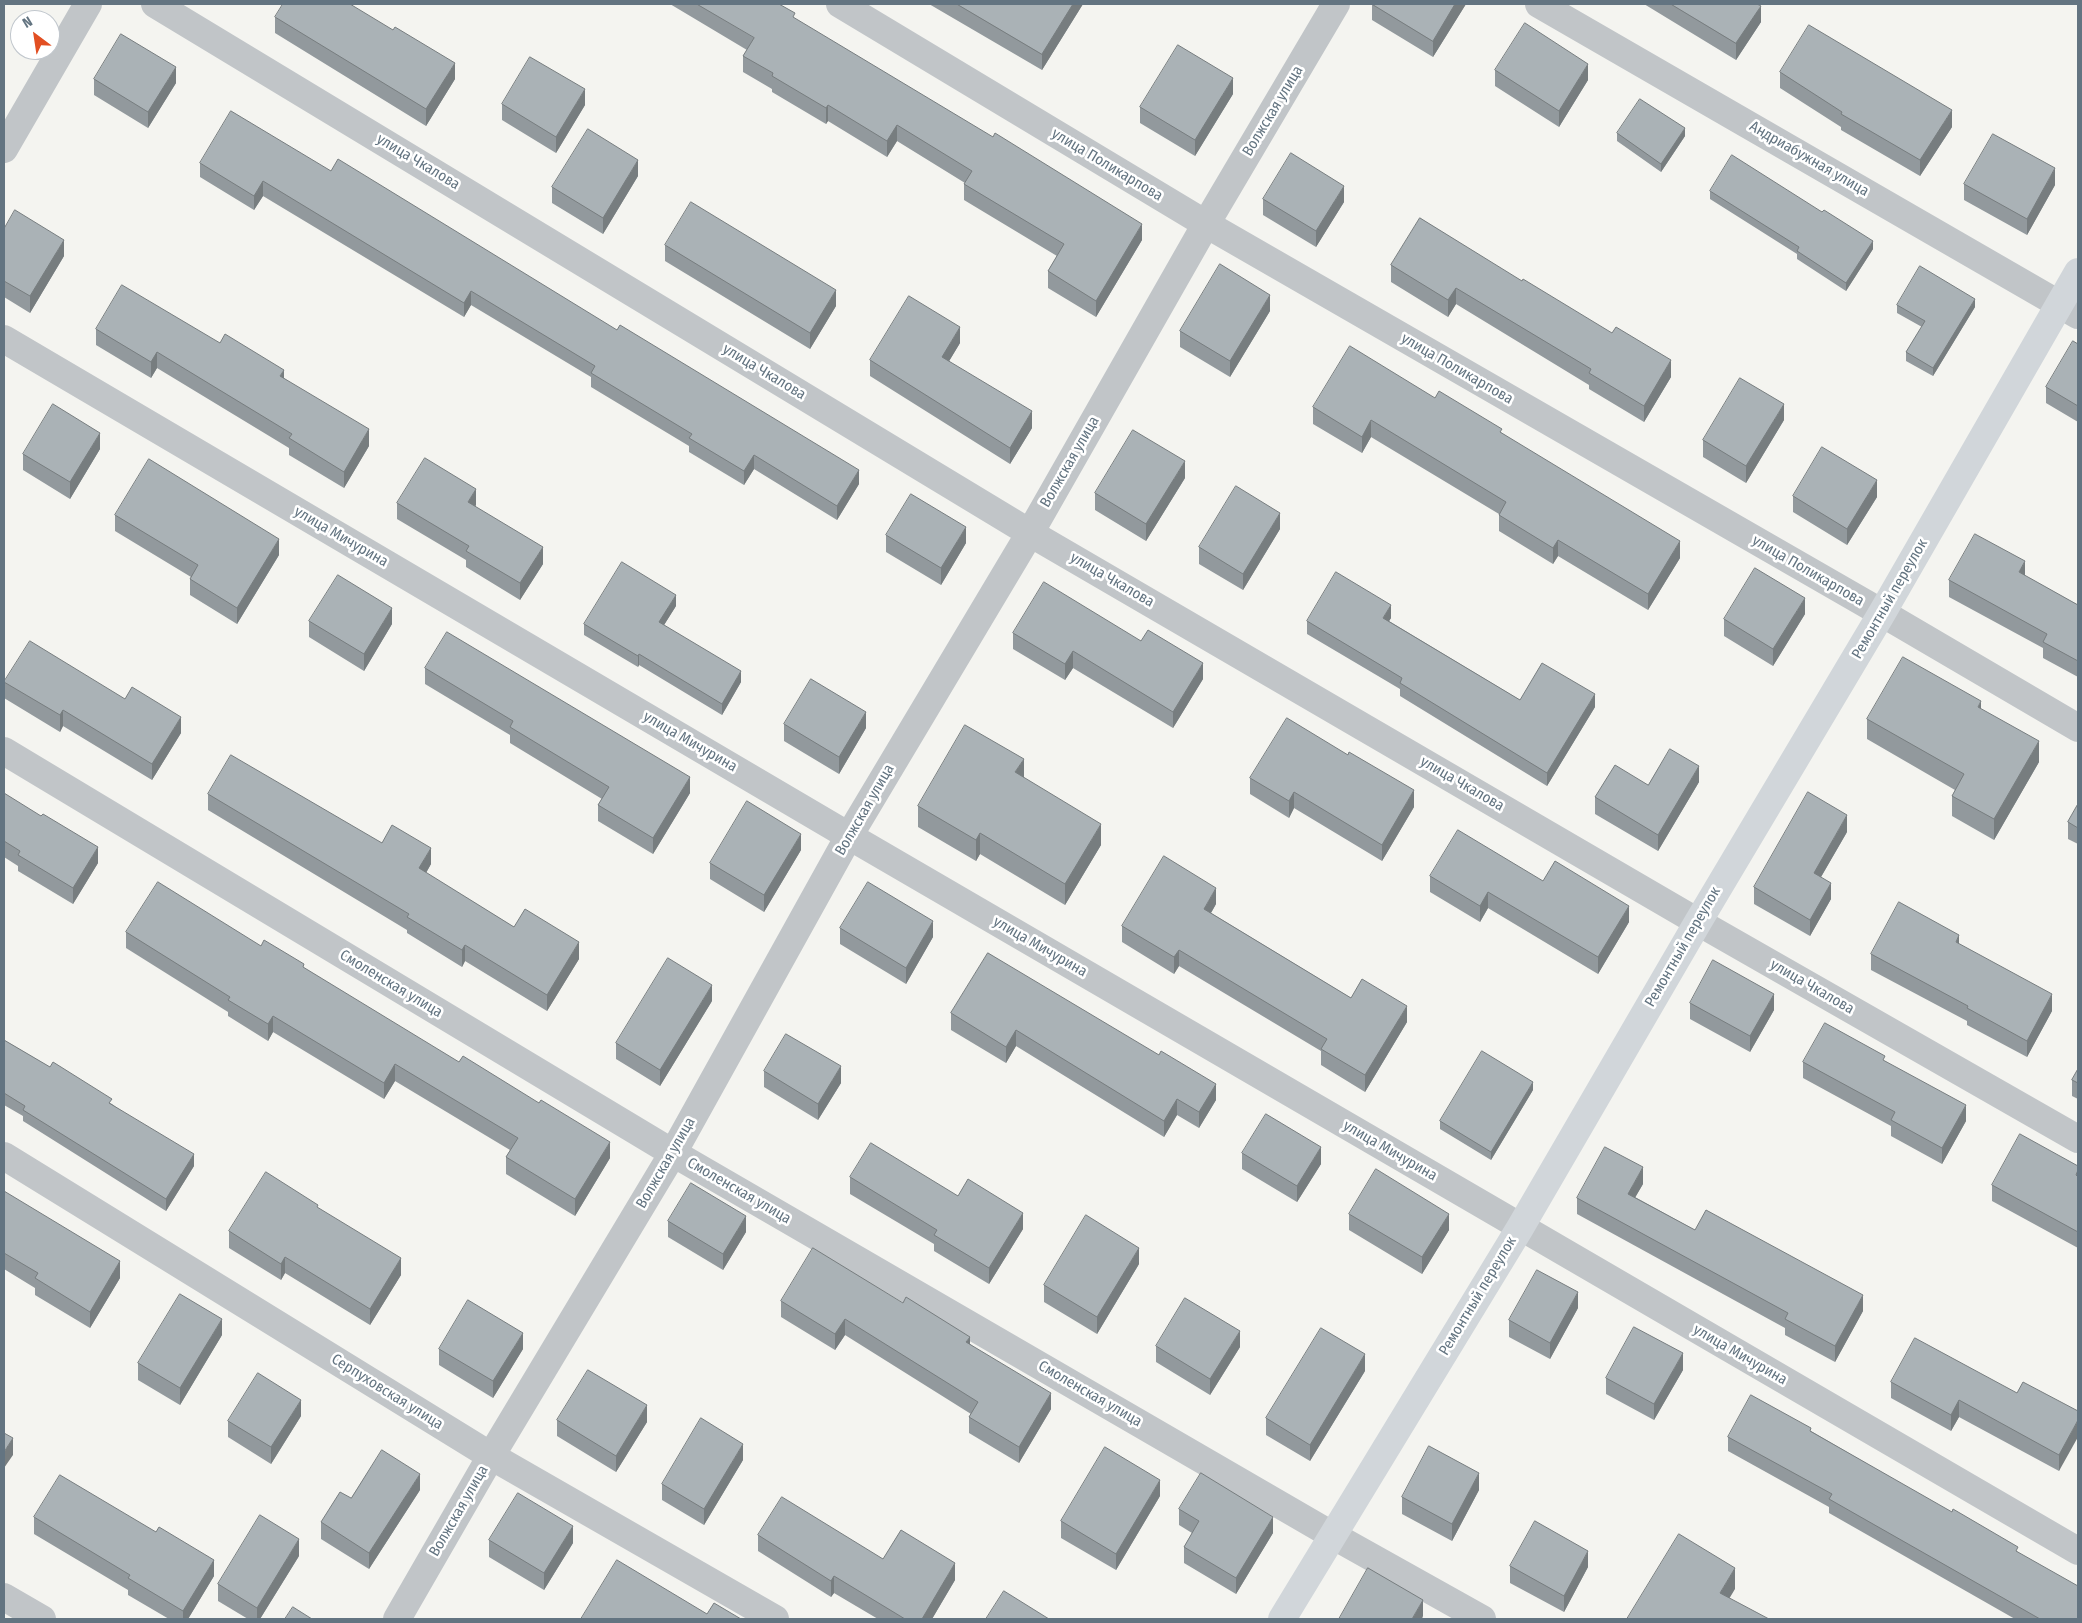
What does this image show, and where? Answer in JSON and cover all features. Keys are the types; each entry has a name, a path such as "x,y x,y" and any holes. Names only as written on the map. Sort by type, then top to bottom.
{"main road":[{"name":"Ремонтный переулок","path":"1282,1619 1520,1228 1698,922 1882,613 2069,310 2078,272"}],"street":[{"path":"4,149 88,4"},
{"name":"улица Чкалова","path":"155,4 1030,533 1698,922 2078,1139"},
{"name":"улица Поликарпова","path":"840,4 1206,224 2078,728"},
{"name":"Волжская улица","path":"397,1619 491,1456 673,1153 849,836 1030,533 1206,224 1336,4"},
{"name":"Андриабужная улица","path":"1539,4 2069,310"},
{"name":"улица Мичурина","path":"4,339 849,836 2078,1551"},
{"name":"Смоленская улица","path":"4,752 673,1153 1332,1535 1482,1619"},
{"name":"Серпуховская улица","path":"4,1156 491,1456 775,1619"},
{"path":"4,1597 42,1619"}],"building":[{"path":"283,4 350,4 393,30 395,27 455,63 426,109 275,17"},
{"path":"697,4 779,4 795,13 793,17 993,137 995,133 1142,224 1096,301 1048,271 1064,244 964,184 972,171 897,125 887,141 828,105 826,108 772,76 773,73 743,56 754,38"},
{"path":"957,4 1073,4 1042,54"},
{"path":"1372,4 1455,4 1433,41"},
{"path":"1671,4 1757,4 1761,6 1736,43"},
{"path":"1525,23 1588,64 1559,111 1495,70"},
{"path":"1809,25 1952,110 1920,160 1841,114 1842,112 1780,72"},
{"path":"121,34 176,67 148,112 94,79"},
{"path":"1178,45 1233,78 1195,140 1140,107"},
{"path":"530,57 585,89 556,137 502,104"},
{"path":"1640,99 1685,128 1661,164 1617,133"},
{"path":"231,111 331,171 338,159 617,330 620,325 859,470 837,506 754,455 744,471 689,438 692,434 591,373 595,366 471,291 464,303 263,181 254,196 200,163"},
{"path":"588,129 638,160 603,218 552,187"},
{"path":"1993,134 2055,168 2027,219 1964,184"},
{"path":"1291,153 1344,186 1316,231 1263,199"},
{"path":"1732,155 1822,212 1824,210 1873,241 1846,283 1797,251 1799,247 1710,191"},
{"path":"691,202 836,290 810,333 665,245"},
{"path":"15,210 64,240 30,296 4,281 4,229"},
{"path":"1420,218 1522,281 1523,279 1612,333 1616,327 1671,360 1644,406 1589,373 1591,369 1456,288 1448,300 1391,265"},
{"path":"1220,264 1270,295 1230,361 1180,331"},
{"path":"1920,266 1975,299 1933,368 1906,352 1925,321 1897,305"},
{"path":"122,285 220,343 225,334 284,370 280,376 369,429 344,472 289,438 292,434 157,352 151,362 96,329"},
{"path":"909,296 960,327 942,357 1032,411 1010,448 870,360"},
{"path":"2073,341 2078,344 2078,406 2046,387"},
{"path":"1350,346 1435,398 1439,391 1502,429 1500,432 1680,541 1648,594 1558,540 1553,548 1499,515 1506,502 1371,420 1362,437 1313,407"},
{"path":"1740,378 1784,404 1746,466 1703,440"},
{"path":"53,404 100,433 70,482 23,454"},
{"path":"1133,430 1185,461 1146,524 1095,493"},
{"path":"1822,447 1877,480 1847,529 1793,496"},
{"path":"425,458 476,489 468,502 543,547 520,583 466,551 469,546 397,503"},
{"path":"149,459 279,539 237,608 190,579 198,565 115,515"},
{"path":"1236,486 1280,513 1243,574 1199,547"},
{"path":"911,494 966,527 941,568 886,535"},
{"path":"1975,534 2025,561 2019,572 2078,605 2078,661 2043,642 2047,634 1949,580"},
{"path":"622,562 676,595 659,622 741,671 722,704 639,654 638,656 584,624"},
{"path":"1755,568 1805,598 1773,649 1724,619"},
{"path":"1336,572 1391,605 1383,618 1520,700 1542,663 1595,694 1547,773 1400,683 1402,678 1307,621"},
{"path":"338,575 392,608 364,654 309,621"},
{"path":"1044,582 1141,641 1148,630 1203,663 1173,712 1073,651 1065,664 1013,633"},
{"path":"447,632 690,777 653,838 598,805 609,787 510,727 513,721 425,668"},
{"path":"30,641 125,699 132,687 181,717 152,764 63,710 60,715 4,682"},
{"path":"1903,657 1981,701 1978,707 2039,741 1994,819 1952,796 1964,774 1867,719"},
{"path":"811,679 866,712 839,757 784,724"},
{"path":"1287,718 1348,755 1349,752 1414,790 1382,845 1294,792 1289,801 1250,778"},
{"path":"965,725 1024,759 1015,772 1101,824 1065,884 980,833 976,840 918,806"},
{"path":"1670,749 1699,766 1658,835 1595,797 1615,765 1648,785"},
{"path":"231,755 382,843 392,825 431,848 419,868 514,927 525,909 579,942 547,995 465,945 462,950 407,917 409,914 208,794"},
{"path":"1808,792 1847,815 1814,873 1831,883 1810,920 1754,887"},
{"path":"4,793 41,816 43,814 98,847 73,888 18,855 20,851 4,841"},
{"path":"747,801 801,834 764,895 710,863"},
{"path":"2078,804 2078,828 2068,822"},
{"path":"1458,830 1543,881 1555,861 1629,906 1598,957 1488,892 1480,906 1430,876"},
{"path":"1164,856 1216,888 1204,909 1351,998 1362,979 1407,1006 1365,1075 1321,1049 1327,1039 1179,950 1174,957 1122,926"},
{"path":"158,882 261,946 264,940 304,964 303,967 459,1062 463,1056 539,1103 541,1100 610,1142 575,1199 506,1157 518,1138 395,1064 384,1083 273,1016 268,1024 228,1000 230,997 126,932"},
{"path":"868,882 933,921 906,968 840,928"},
{"path":"1899,902 1959,935 1956,942 2052,994 2027,1041 1967,1008 1968,1006 1871,954"},
{"path":"988,953 1159,1055 1161,1051 1216,1084 1199,1112 1177,1099 1164,1121 1016,1030 1006,1047 951,1013"},
{"path":"668,958 712,985 660,1070 616,1043"},
{"path":"1713,960 1774,994 1750,1036 1690,1003"},
{"path":"1825,1023 1885,1056 1883,1060 1966,1105 1942,1148 1891,1120 1895,1112 1803,1062"},
{"path":"786,1034 841,1066 818,1104 764,1071"},
{"path":"4,1040 50,1067 53,1062 112,1099 109,1103 194,1154 166,1199 23,1110 25,1106 4,1093"},
{"path":"1482,1051 1533,1082 1491,1152 1440,1121"},
{"path":"2078,1069 2078,1083 2072,1080"},
{"path":"1266,1114 1321,1147 1297,1186 1242,1153"},
{"path":"2020,1134 2078,1166 2076,1175 2078,1177 2078,1232 1992,1185"},
{"path":"871,1143 958,1196 968,1179 1023,1213 989,1268 934,1235 937,1230 850,1177"},
{"path":"1605,1147 1643,1167 1628,1194 1695,1230 1706,1210 1863,1295 1835,1346 1785,1319 1788,1313 1577,1198"},
{"path":"1376,1169 1449,1214 1422,1257 1349,1214"},
{"path":"266,1172 318,1205 317,1207 401,1258 370,1309 285,1257 281,1264 229,1231"},
{"path":"691,1183 746,1216 723,1254 668,1221"},
{"path":"4,1191 120,1261 90,1312 35,1278 38,1273 4,1253"},
{"path":"1086,1215 1139,1248 1097,1317 1044,1285"},
{"path":"813,1248 903,1303 906,1297 970,1337 966,1342 1051,1393 1019,1447 969,1417 978,1402 845,1319 835,1334 781,1301"},
{"path":"1537,1270 1578,1292 1550,1343 1509,1320"},
{"path":"180,1294 222,1319 180,1388 138,1363"},
{"path":"1185,1298 1240,1331 1210,1379 1156,1346"},
{"path":"468,1300 523,1333 493,1381 439,1349"},
{"path":"1634,1327 1683,1353 1654,1404 1606,1378"},
{"path":"1321,1328 1365,1354 1310,1445 1266,1418"},
{"path":"1915,1338 2017,1393 2023,1382 2078,1411 2078,1420 2059,1455 1959,1400 1951,1415 1891,1382"},
{"path":"588,1370 647,1405 616,1456 557,1420"},
{"path":"258,1373 301,1400 271,1447 228,1421"},
{"path":"1751,1395 1811,1428 1810,1431 1952,1512 1953,1509 2018,1547 2016,1551 2078,1586 2078,1619 2040,1619 1829,1499 1832,1494 1728,1437"},
{"path":"701,1418 743,1444 704,1509 662,1484"},
{"path":"4,1433 13,1438 4,1452"},
{"path":"1429,1446 1479,1473 1452,1524 1402,1497"},
{"path":"1105,1447 1160,1480 1116,1554 1061,1521"},
{"path":"382,1450 420,1474 369,1553 321,1522 340,1492 351,1498"},
{"path":"1201,1473 1273,1517 1236,1578 1184,1547 1199,1521 1179,1509"},
{"path":"60,1475 156,1532 159,1527 214,1560 183,1611 128,1578 130,1575 34,1517"},
{"path":"518,1493 573,1526 544,1573 489,1540"},
{"path":"782,1497 883,1559 901,1530 955,1563 922,1619 905,1619 834,1576 831,1581 758,1535"},
{"path":"260,1515 299,1539 257,1608 218,1584"},
{"path":"1535,1521 1588,1551 1564,1596 1510,1566"},
{"path":"1679,1534 1735,1568 1720,1593 1769,1619 1627,1619"},
{"path":"617,1560 707,1614 714,1603 741,1619 581,1619"},
{"path":"1368,1568 1423,1600 1412,1619 1339,1619"},
{"path":"1004,1591 1049,1619 986,1619"},
{"path":"293,1607 312,1619 285,1619"}]}
